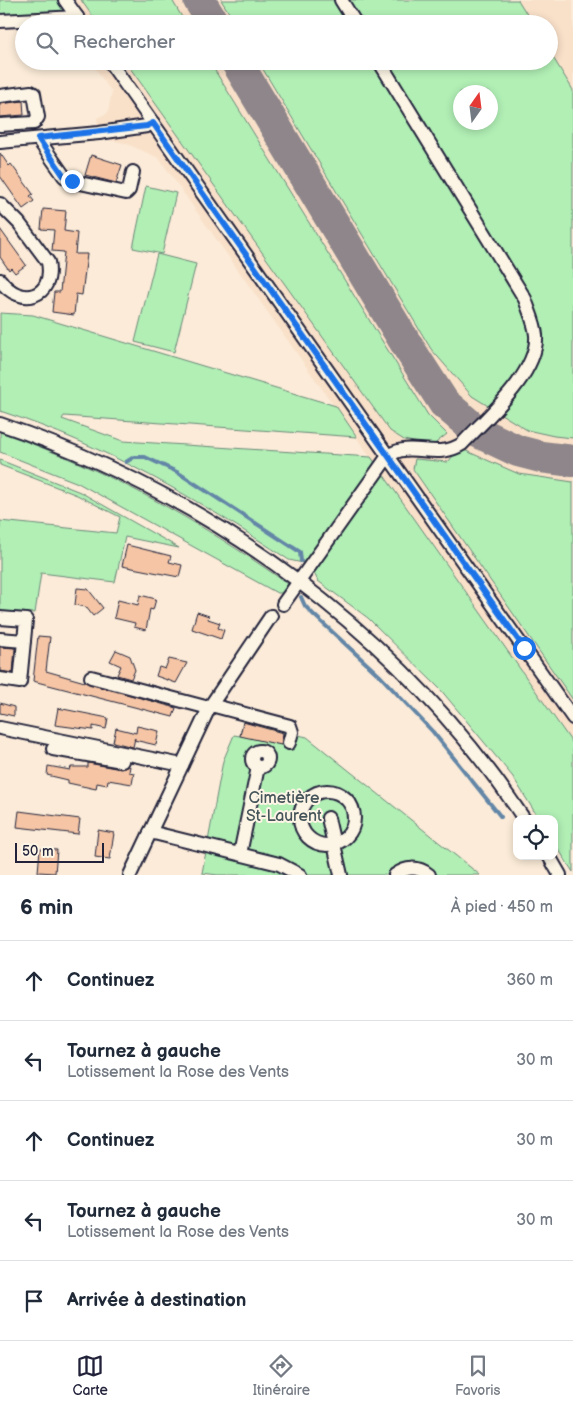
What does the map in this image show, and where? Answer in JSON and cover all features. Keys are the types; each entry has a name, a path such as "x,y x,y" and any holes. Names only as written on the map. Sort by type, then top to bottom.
{"street":[{"path":"66,0 76,15"},
{"path":"341,0 350,15"},
{"path":"0,21 15,21"},
{"path":"115,70 573,718"},
{"path":"283,604 300,583 388,456 396,450 404,449 440,453 452,450 462,444 524,376 534,354 536,337 534,321 525,299 385,70"},
{"path":"0,96 31,92 34,94 38,117 34,123 0,126"},
{"path":"0,142 99,133 147,126 153,123"},
{"path":"38,138 64,176 72,181 126,193 129,190 133,172"},
{"path":"0,204 20,223 48,262 49,269 44,288 30,296 15,294 6,288 0,280"},
{"path":"0,424 107,466 160,492 221,527 300,583 359,630 406,675 478,755 521,815"},
{"path":"130,875 210,706 271,616"},
{"path":"0,618 26,620 20,682 0,679"},
{"path":"0,639 24,641"},
{"path":"91,677 290,726 292,732 289,743"},
{"path":"0,728 180,768"},
{"path":"53,749 180,768"},
{"path":"240,854 258,767"},
{"path":"318,792 334,792 348,800 355,814 352,830 341,842 334,845 317,844 304,834 301,826 301,812 305,802 318,792"},
{"path":"328,818 341,875"},
{"path":"150,832 279,864 300,875"},
{"path":"551,860 560,875"},
{"path":"395,875 409,869 418,869 430,875"}],"shaded area":[{"path":"0,0 573,0 573,744 159,158 125,143 100,138 97,118 108,113 112,92 96,70 558,70 558,15 15,15 15,28 0,29"}],"green space":[{"path":"0,0 58,0 68,15 15,15 15,24 0,25"},
{"path":"81,0 172,0 181,15 92,15"},
{"path":"221,0 518,0 527,15 230,15"},
{"path":"558,66 573,90 573,438 527,430 472,396 431,349 263,70 558,70"},
{"path":"131,70 215,70 428,415 447,434 432,446 404,440 390,431"},
{"path":"146,186 176,193 162,254 133,248"},
{"path":"157,254 196,264 174,352 135,342"},
{"path":"0,313 33,315 336,406 357,437 64,416 62,419 123,441 371,457 573,744 573,872 558,848 558,815 537,815 513,777 440,689 368,618 318,581 312,569 303,563 289,560 220,515 150,475 77,440 0,411"},
{"path":"0,432 77,462 150,497 220,538 288,584 283,593 277,593 78,483 0,452"},
{"path":"464,450 519,474 573,482 573,700 413,469 415,459 448,462 453,456"},
{"path":"0,460 80,492 179,548 125,537 115,582 41,573 35,613 0,611 0,521 116,533 120,517 77,495 0,465"},
{"name":"Cimetière St-Laurent","path":"243,722 307,737 480,875 218,875 202,873 223,761 234,735 240,736"}],"building":[{"path":"23,101 24,115 0,117 0,104"},
{"path":"0,153 9,166 11,164 33,194 30,196 34,201 23,209 0,176"},
{"path":"91,155 122,165 116,183 85,175"},
{"path":"43,209 66,211 64,231 77,233 75,254 87,254 82,295 76,294 74,315 52,312 54,292 60,292 64,252 52,251 54,230 41,229"},
{"path":"0,229 26,265 15,273 11,268 9,270 0,257"},
{"path":"127,545 171,556 169,562 182,565 179,577 122,566"},
{"path":"77,588 88,589 103,608 93,616 86,607 75,605"},
{"path":"140,595 156,599 153,610 150,609 146,630 134,627 135,623 114,618 118,600 138,605"},
{"path":"197,612 209,616 208,619 220,623 218,628 224,630 221,639 192,629"},
{"path":"38,636 50,637 46,671 176,708 173,717 33,681"},
{"path":"0,647 15,648 13,673 0,671"},
{"path":"116,650 130,656 135,670 131,679 117,675 121,666 110,661"},
{"path":"169,659 187,663 176,683 156,676 159,667 165,669"},
{"path":"0,703 14,707 14,716 0,713"},
{"path":"58,708 108,718 106,729 93,726 93,730 55,725"},
{"path":"243,722 283,733 281,745 240,736"},
{"path":"137,726 159,731 156,745 135,740 133,747 113,742 116,728 136,733"},
{"path":"88,763 121,769 130,766 129,772 134,773 132,784 108,780 107,785 97,783 96,789 68,783 68,780 47,775 48,766 70,770 71,767 88,767"},
{"path":"19,811 80,819 78,834 17,827"},
{"path":"98,830 114,833 110,859 95,857"},
{"path":"40,849 57,850 55,873 38,872"}],"waterway":[{"path":"126,462 134,457 145,457 177,472 300,552 301,561"},
{"path":"301,597 305,606 381,677 433,732 501,817"}],"taxiway":[{"path":"199,0 208,15"},
{"path":"241,70 408,347 444,403 478,432 518,451 541,457 573,461"}],"route":[{"path":"72,181 64,176 38,138 99,133 147,126 153,123 524,648"}]}
